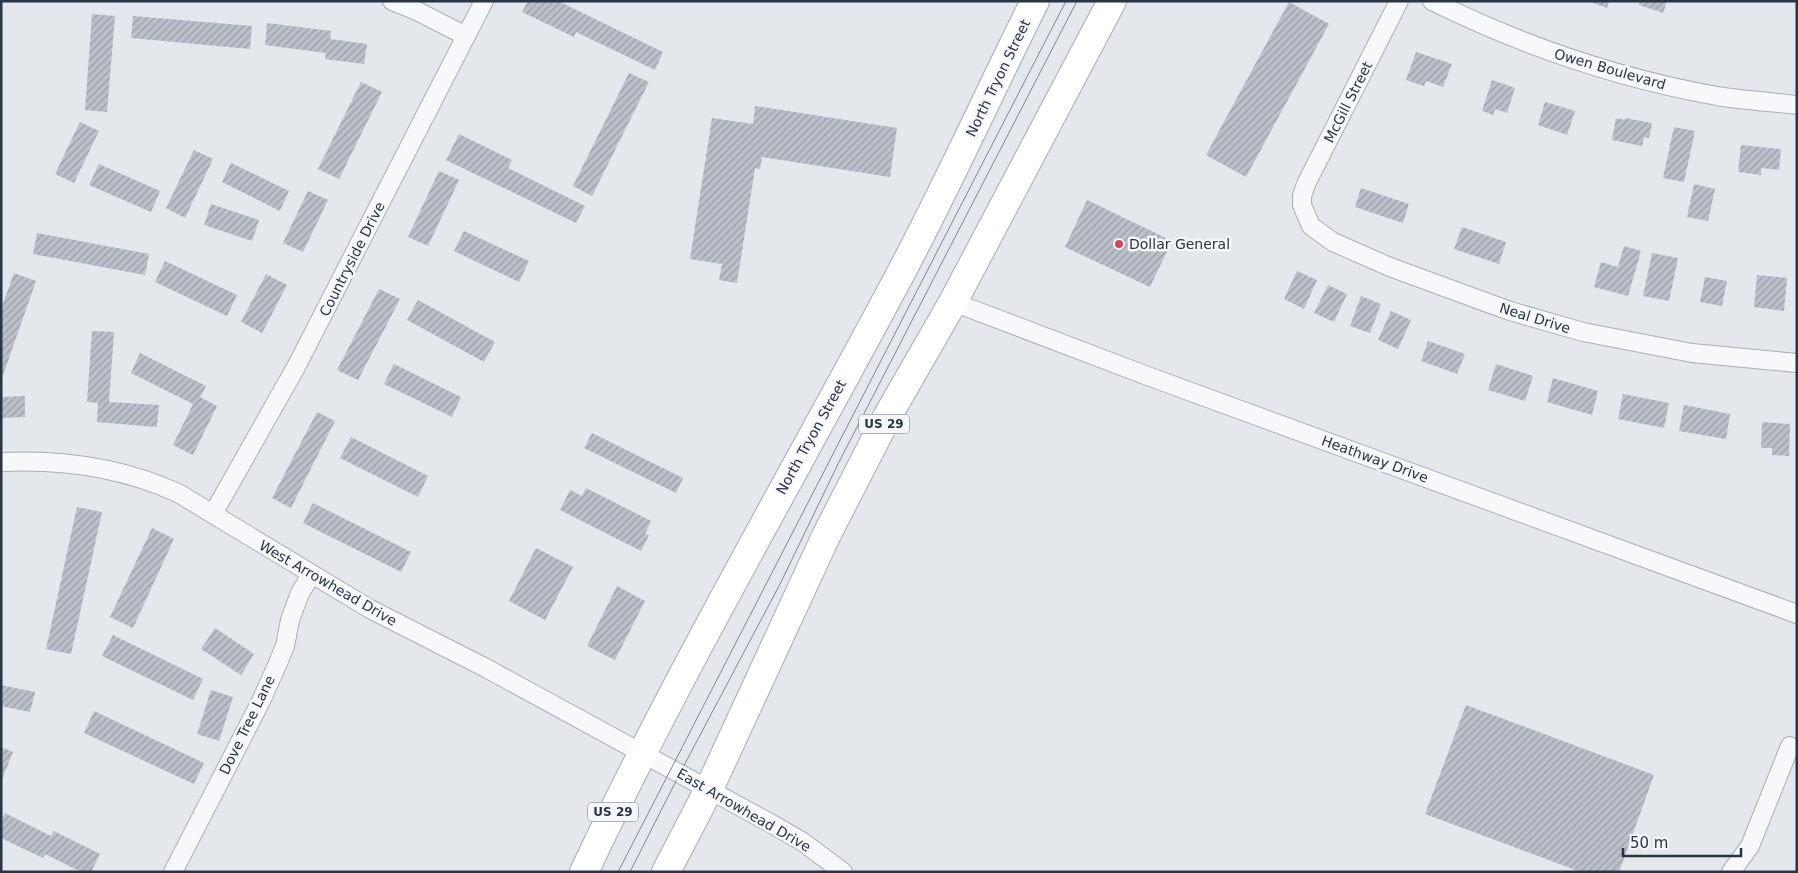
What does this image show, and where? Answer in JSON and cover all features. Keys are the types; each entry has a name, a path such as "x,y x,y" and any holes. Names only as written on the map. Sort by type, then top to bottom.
{"main road":[{"name":"North Tryon Street","path":"584,872 642,753 779,494 896,282 1035,1"},
{"name":"US 29","path":"666,872 708,789 826,536 887,417 953,302 1112,1"}],"street":[{"path":"392,1 417,11 466,36"},
{"name":"Countryside Drive","path":"213,514 296,367 484,1"},
{"name":"McGill Street","path":"1302,205 1302,196 1306,184 1399,1"},
{"name":"Owen Boulevard","path":"1432,1 1518,40 1605,71 1719,96 1797,105"},
{"name":"Neal Drive","path":"1302,205 1312,226 1333,242 1390,267 1510,311 1583,332 1658,347 1726,357 1797,363"},
{"name":"Heathway Drive","path":"953,302 1154,378 1797,614"},
{"name":"West Arrowhead Drive","path":"1,462 32,460 93,465 160,484 370,609 642,753"},
{"name":"Dove Tree Lane","path":"173,872 274,671 285,646 290,620 300,593 311,575"},
{"path":"1731,872 1750,846 1790,746"},
{"name":"East Arrowhead Drive","path":"642,753 803,842 843,872"}],"building":[{"path":"528,1 558,1 663,52 655,70 576,32 574,37 522,12"},
{"path":"1588,1 1609,1 1607,8"},
{"path":"1640,1 1667,1 1663,13 1639,5"},
{"path":"1289,2 1329,24 1246,177 1206,155"},
{"path":"92,14 115,16 107,112 85,110"},
{"path":"133,16 252,26 250,49 131,38"},
{"path":"267,23 331,31 330,39 367,44 364,64 325,59 326,53 265,45"},
{"path":"1416,52 1452,64 1443,87 1426,81 1424,86 1406,80"},
{"path":"629,73 649,82 592,196 573,186"},
{"path":"1492,80 1515,88 1507,113 1495,109 1493,115 1482,111"},
{"path":"361,82 382,92 339,179 318,169"},
{"path":"1545,102 1575,111 1567,135 1538,125"},
{"path":"755,106 897,128 890,177 762,157 760,169 755,168 737,283 719,280 722,264 690,259 712,118 753,124"},
{"path":"1616,118 1652,123 1649,138 1644,137 1642,146 1612,140"},
{"path":"80,122 99,131 74,183 55,174"},
{"path":"1674,127 1695,131 1684,182 1663,178"},
{"path":"459,134 512,160 508,168 585,206 576,223 446,160"},
{"path":"1741,145 1781,149 1779,170 1761,168 1761,175 1738,172"},
{"path":"194,150 213,159 185,218 166,208"},
{"path":"231,163 289,191 280,211 222,182"},
{"path":"99,164 160,191 151,212 89,185"},
{"path":"439,171 459,180 428,246 408,237"},
{"path":"1694,184 1715,189 1708,221 1687,217"},
{"path":"1361,188 1409,204 1403,223 1355,207"},
{"path":"308,191 328,200 303,252 283,243"},
{"name":"Dollar General","path":"1087,200 1172,241 1150,287 1065,247"},
{"path":"211,204 259,220 252,241 204,225"},
{"path":"1462,227 1506,242 1499,264 1454,249"},
{"path":"464,231 529,261 519,282 454,251"},
{"path":"37,233 149,254 145,275 33,254"},
{"path":"1624,246 1641,251 1628,296 1594,287 1601,262 1618,267"},
{"path":"1652,253 1678,258 1669,301 1643,296"},
{"path":"165,261 237,295 227,316 155,282"},
{"path":"1297,271 1317,280 1304,309 1284,299"},
{"path":"14,273 36,281 2,378 1,309"},
{"path":"266,274 287,285 262,333 241,322"},
{"path":"1757,275 1787,278 1784,311 1754,307"},
{"path":"1705,277 1727,281 1722,306 1700,302"},
{"path":"1328,285 1347,294 1334,322 1314,313"},
{"path":"379,289 400,299 358,380 337,370"},
{"path":"1361,296 1381,304 1370,333 1350,326"},
{"path":"418,300 495,342 484,362 407,320"},
{"path":"1391,311 1411,320 1398,349 1378,340"},
{"path":"92,331 114,332 109,402 159,405 157,427 97,422 98,403 87,402"},
{"path":"1428,341 1465,354 1457,374 1421,361"},
{"path":"140,353 206,386 200,397 217,406 193,455 173,445 193,404 131,373"},
{"path":"394,364 461,397 452,417 384,384"},
{"path":"1496,364 1533,376 1525,401 1488,390"},
{"path":"1553,378 1598,391 1592,415 1547,402"},
{"path":"1623,394 1669,403 1664,428 1618,419"},
{"path":"25,396 25,417 1,418 1,397"},
{"path":"1684,405 1730,414 1726,439 1679,431"},
{"path":"317,412 335,421 291,508 272,498"},
{"path":"1762,422 1790,424 1789,456 1772,455 1772,448 1761,448"},
{"path":"592,433 683,478 676,493 584,448"},
{"path":"351,437 428,476 418,497 340,458"},
{"path":"586,488 651,521 645,534 649,535 641,551 560,510 570,490 582,496"},
{"path":"313,503 411,552 401,572 303,523"},
{"path":"77,507 102,512 71,654 46,649"},
{"path":"152,528 174,539 133,628 110,617"},
{"path":"536,548 573,567 545,620 509,601"},
{"path":"617,586 645,601 615,660 587,646"},
{"path":"215,628 254,654 241,675 201,649"},
{"path":"113,635 203,679 193,700 102,656"},
{"path":"1,685 35,692 30,712 1,706"},
{"path":"211,690 233,697 219,741 197,734"},
{"path":"1466,705 1654,775 1619,872 1581,872 1425,814"},
{"path":"94,711 204,763 194,784 84,733"},
{"path":"1,747 13,752 1,782"},
{"path":"5,813 51,836 54,831 100,854 91,872 81,872 45,854 43,858 1,838 1,821"}],"tram line":[{"path":"618,872 1066,1"},
{"path":"630,872 780,584 839,462 1077,1"}],"place":[{"name":"Dollar General","path":"1119,244"}]}
